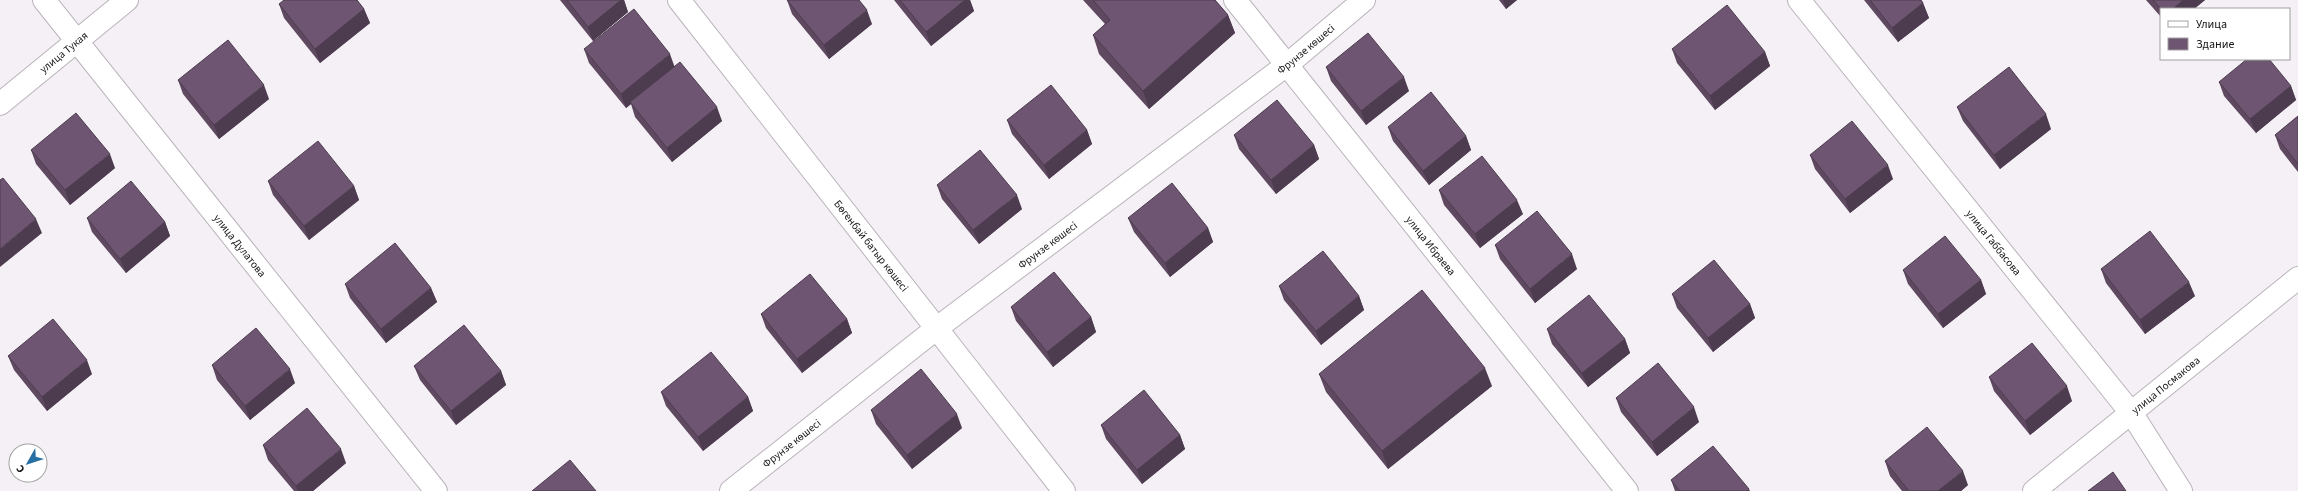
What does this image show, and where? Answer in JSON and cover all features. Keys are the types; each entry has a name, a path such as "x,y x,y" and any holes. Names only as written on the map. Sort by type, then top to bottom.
{"street":[{"name":"улица Дулатова","path":"44,0 436,491"},
{"name":"улица Тукая","path":"0,104 76,40 127,0"},
{"name":"Бөгенбай батыр көшесі","path":"679,0 1064,491"},
{"name":"улица Ибраева","path":"1235,0 1288,64 1627,491"},
{"name":"Фрунзе көшесі","path":"731,491 937,328 1288,64 1364,0"},
{"name":"улица Габбасова","path":"1798,0 2132,414 2181,491"},
{"name":"улица Посмакова","path":"2034,491 2132,414 2298,278"}],"building":[{"path":"284,0 357,0 364,9 315,49 279,4"},
{"path":"567,0 621,0 588,27"},
{"path":"787,0 859,0 867,10 824,45"},
{"path":"900,0 965,0 926,32"},
{"path":"1093,0 1215,0 1228,15 1143,91 1093,35 1110,20"},
{"path":"1870,0 1921,0 1923,3 1892,28"},
{"path":"2153,0 2183,0 2174,8 2160,8"},
{"path":"1727,5 1765,52 1710,96 1672,49"},
{"path":"634,9 670,54 621,94 584,49"},
{"path":"1368,33 1404,77 1361,111 1326,67"},
{"path":"228,40 264,85 214,125 178,80"},
{"path":"2246,60 2270,60 2291,86 2250,119 2219,82"},
{"path":"680,62 717,107 667,148 630,102"},
{"path":"2009,67 2046,114 1994,155 1957,107"},
{"path":"1051,85 1087,130 1044,165 1007,120"},
{"path":"1431,92 1466,136 1423,171 1388,127"},
{"path":"1277,100 1314,145 1271,180 1234,135"},
{"path":"76,113 110,154 65,190 31,150"},
{"path":"2298,116 2298,164 2275,135"},
{"path":"1852,121 1888,165 1845,199 1810,155"},
{"path":"318,141 354,186 304,226 268,181"},
{"path":"980,150 1017,195 973,230 937,185"},
{"path":"1482,156 1517,200 1475,234 1439,190"},
{"path":"3,178 36,219 0,249 0,180"},
{"path":"131,181 165,222 120,259 87,218"},
{"path":"1172,183 1208,228 1165,263 1128,218"},
{"path":"1537,211 1572,254 1530,289 1495,245"},
{"path":"2150,231 2189,282 2140,320 2101,269"},
{"path":"1945,236 1981,280 1938,314 1903,270"},
{"path":"395,243 431,288 381,329 345,284"},
{"path":"1323,251 1359,296 1316,331 1279,286"},
{"path":"1714,260 1750,304 1708,338 1672,294"},
{"path":"1054,272 1091,317 1047,352 1011,307"},
{"path":"810,274 847,319 797,359 761,314"},
{"path":"1422,290 1485,368 1382,451 1319,374"},
{"path":"1589,295 1625,339 1582,373 1547,329"},
{"path":"53,319 87,360 42,397 8,356"},
{"path":"464,325 501,371 451,411 414,366"},
{"path":"256,328 290,369 245,406 212,365"},
{"path":"2032,343 2067,386 2025,421 1989,377"},
{"path":"711,352 748,397 698,437 661,392"},
{"path":"1658,363 1694,407 1652,442 1616,398"},
{"path":"921,369 957,414 907,455 871,410"},
{"path":"1144,390 1180,435 1137,470 1101,425"},
{"path":"307,408 341,449 296,486 263,445"},
{"path":"1927,427 1963,471 1938,491 1909,491 1885,461"},
{"path":"1713,446 1749,489 1747,491 1680,491 1671,480"},
{"path":"570,460 596,491 532,491"},
{"path":"2113,472 2126,491 2088,491"}]}
